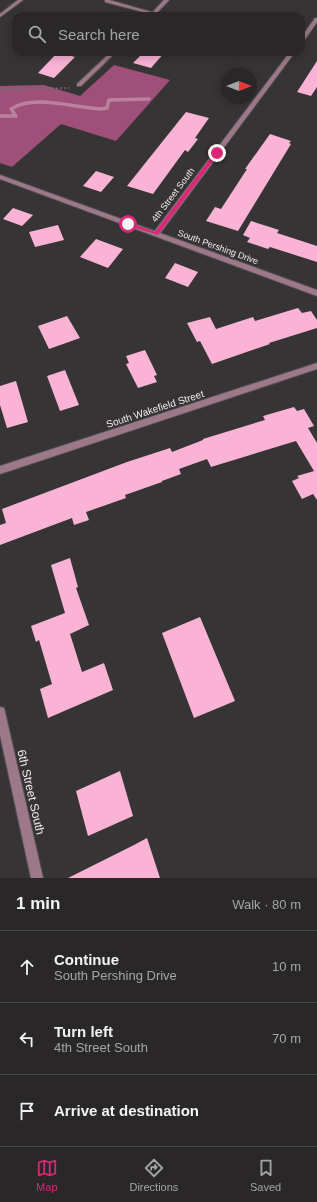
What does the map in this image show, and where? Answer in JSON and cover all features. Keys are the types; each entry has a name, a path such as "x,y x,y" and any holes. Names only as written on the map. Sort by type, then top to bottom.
{"street":[{"path":"0,16 21,0"},
{"path":"155,12 167,0"},
{"path":"107,1 142,12"},
{"path":"305,36 317,19"},
{"path":"79,85 110,56"},
{"name":"4th Street South","path":"156,234 290,56"},
{"name":"South Pershing Drive","path":"0,177 317,293"},
{"name":"South Wakefield Street","path":"0,470 316,369"},
{"name":"6th Street South","path":"0,712 37,878"}],"path":[{"path":"0,89 36,87 64,89 79,85"}],"shaded area":[{"path":"114,65 170,80 116,141 61,124 12,167 0,163 0,86 44,85 80,96"}],"building":[{"path":"54,56 75,57 54,78 38,73"},
{"path":"140,56 162,56 151,68 133,63"},
{"path":"317,61 317,87 311,96 297,92"},
{"path":"186,112 209,118 195,138 198,139 188,152 185,150 153,194 127,186"},
{"path":"270,134 291,141 289,143 291,144 238,231 206,221 215,207 221,209 247,169 245,169"},
{"path":"96,171 114,177 101,192 83,186"},
{"path":"13,208 33,215 22,226 3,219"},
{"path":"251,221 279,230 277,233 317,246 317,262 270,247 268,249 247,242 250,238 243,235"},
{"path":"58,225 64,240 35,247 29,232"},
{"path":"96,239 123,249 108,268 80,257"},
{"path":"175,263 198,272 188,287 165,278"},
{"path":"298,308 302,313 311,311 317,320 317,328 269,343 270,344 212,364 200,341 197,342 187,323 210,317 216,329 253,317 255,321"},
{"path":"67,316 80,338 49,349 38,326"},
{"path":"145,350 157,375 154,376 157,382 138,388 126,364 129,363 126,356"},
{"path":"65,370 79,405 60,411 47,376"},
{"path":"16,381 28,422 7,428 0,405 0,386"},
{"path":"294,407 297,411 304,409 314,426 308,428 317,443 317,500 313,494 302,499 292,481 299,478 297,476 314,471 296,441 211,467 207,459 179,469 181,474 125,495 126,498 86,512 89,520 74,525 72,518 0,545 0,525 6,523 2,509 127,462 170,448 172,452 203,439 265,420 263,416"},
{"path":"70,558 78,587 76,588 89,625 70,634 82,672 104,663 113,690 48,718 40,689 52,684 39,640 36,642 31,626 65,613 51,565"},
{"path":"200,617 235,701 194,718 162,633"},
{"path":"120,771 133,816 88,836 76,791"},
{"path":"147,838 160,878 68,878 134,845"}],"waterway":[{"path":"0,116 16,116 11,109 20,105 31,103 54,103 101,109 107,108 109,100 149,99"}],"route":[{"path":"128,224 156,234 217,153"}]}
